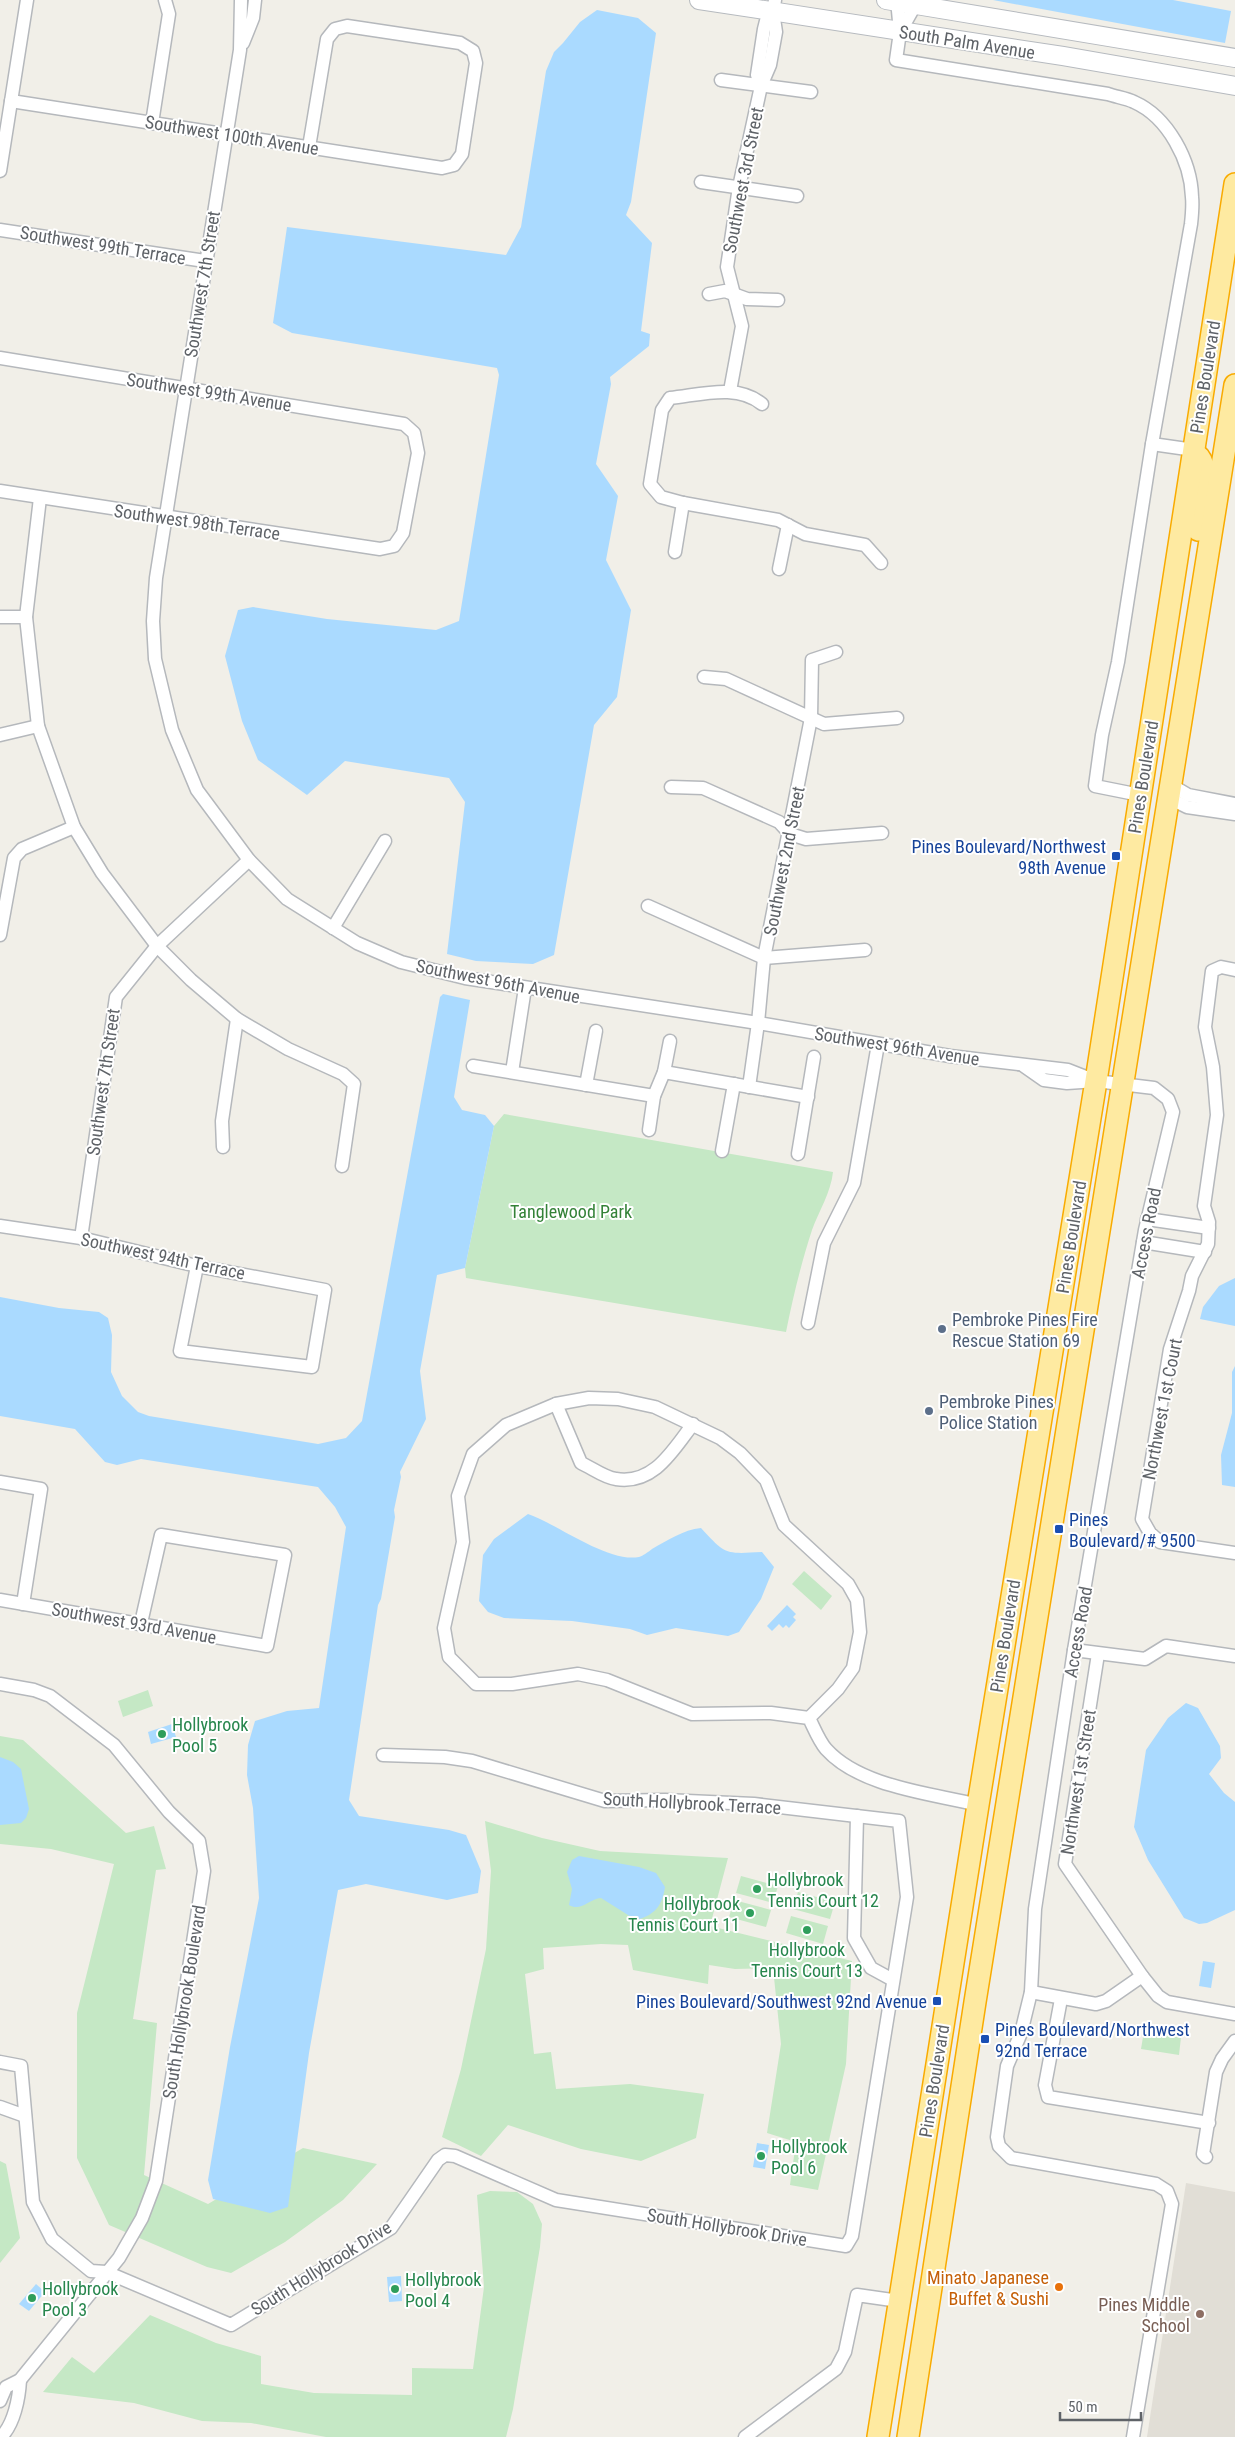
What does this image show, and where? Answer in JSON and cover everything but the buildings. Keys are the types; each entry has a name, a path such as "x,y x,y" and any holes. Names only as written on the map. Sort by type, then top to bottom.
{"highway":[{"name":"Pines Boulevard","path":"908,2437 995,1874 1063,1369 1096,1081 1235,184"},
{"path":"1220,282 1223,313 1214,433 1215,445 1230,453"},
{"name":"Pines Boulevard","path":"878,2437 978,1805 1063,1369 1124,1084 1196,634 1230,453 1235,385"},
{"path":"1194,450 1203,461 1205,475 1190,591 1191,618 1196,634"},
{"path":"1170,792 1162,792 1158,784 1158,766 1174,660 1174,581"},
{"path":"1140,795 1150,802 1154,815 1143,894 1147,938"},
{"path":"978,1805 986,1808 991,1815 995,1874"},
{"path":"940,2227 929,2213 926,2193 949,2063 950,2044 942,2030"}],"main road":[{"name":"South Palm Avenue","path":"699,0 774,6 900,32 1063,56 1235,86"},
{"name":"South Palm Avenue","path":"893,1 917,2 1235,58"}],"street":[{"path":"0,171 27,0"},
{"path":"152,123 169,14 165,0"},
{"name":"Southwest 7th Street","path":"166,518 205,261 240,50 241,0"},
{"name":"Southwest 7th Street","path":"240,50 252,18 256,0"},
{"path":"893,1 900,32 896,60 1108,94 1135,102 1158,118 1176,143 1188,170 1192,196 1191,224 1152,444 1118,662 1102,735 1095,786 1140,795"},
{"path":"900,32 917,2"},
{"name":"Southwest 3rd Street","path":"730,392 742,326 732,294 727,267 739,186 761,86 770,65 776,32 774,6"},
{"name":"Southwest 100th Avenue","path":"11,100 442,168 454,164 462,154 476,63 473,50 460,43 347,26 335,30 327,39 309,147"},
{"path":"721,80 811,92"},
{"path":"701,182 739,186 797,196"},
{"name":"Southwest 99th Terrace","path":"0,230 205,261"},
{"path":"709,294 725,291 747,299 778,300"},
{"name":"Southwest 99th Avenue","path":"0,358 404,424 414,433 418,453 403,533 394,546"},
{"path":"762,404 751,396 730,392 670,398 662,410 650,484 661,497 683,503 778,520 805,534 865,545 881,563"},
{"path":"1152,444 1194,450"},
{"name":"Southwest 98th Terrace","path":"0,491 166,518 380,549 394,546"},
{"path":"40,498 26,617 38,726 74,827 102,873 157,946 191,980 236,1020 288,1049 343,1074 354,1084 342,1166"},
{"path":"675,552 683,503"},
{"name":"Southwest 96th Avenue","path":"166,518 156,578 153,621 155,660 172,730 197,790 249,860 287,898 333,928 365,946 401,962 465,978 758,1023 950,1056 1022,1064 1044,1080 1066,1083 1096,1081 1154,1088 1168,1099 1173,1112"},
{"path":"779,569 788,525"},
{"path":"0,617 26,617"},
{"name":"Southwest 2nd Street","path":"749,1087 758,1023 764,958 790,834 811,718 812,660 836,652"},
{"path":"704,677 726,679 824,724 898,718"},
{"path":"0,735 38,726"},
{"path":"671,787 703,788 779,822 790,834 806,839 882,833"},
{"path":"1170,792 1235,804"},
{"path":"1170,792 1187,807 1235,814"},
{"path":"0,934 14,858 22,850 74,827"},
{"path":"333,928 385,841"},
{"name":"Southwest 7th Street","path":"81,1238 116,997 157,946 249,860"},
{"path":"648,906 764,958 865,950"},
{"name":"Northwest 1st Court","path":"1235,970 1221,967 1212,971 1205,1027 1213,1066 1217,1115 1204,1206 1209,1228 1208,1244 1192,1276 1170,1349 1142,1519 1144,1526 1160,1542 1235,1553"},
{"path":"512,1072 525,988"},
{"path":"223,1147 222,1121 236,1020"},
{"path":"586,1085 596,1031"},
{"path":"649,1130 654,1096 664,1072 670,1041"},
{"path":"808,1323 824,1243 854,1183 878,1044"},
{"path":"798,1154 814,1057"},
{"path":"473,1066 654,1096"},
{"path":"664,1072 808,1096"},
{"path":"722,1151 734,1084"},
{"name":"Access Road","path":"1133,2437 1172,2204 1166,2191 1156,2184 1011,2158 1003,2151 997,2137 1006,2074 1021,2034 1031,1992 1035,1909 1074,1650 1147,1219 1173,1112"},
{"path":"1147,1219 1209,1228"},
{"name":"Southwest 94th Terrace","path":"0,1226 81,1238 197,1266 325,1290 312,1367 180,1351 197,1266"},
{"path":"1143,1242 1205,1252"},
{"path":"589,1398 618,1399 655,1406 720,1438 740,1453 766,1480 784,1524 848,1584 857,1600 860,1632 853,1668 838,1689 809,1718 771,1714 692,1714 607,1680 578,1674 512,1684 476,1684 449,1657 444,1628 463,1542 458,1496 473,1454 506,1425 556,1404 589,1398"},
{"path":"556,1404 582,1463 615,1480 638,1479 660,1466 693,1424"},
{"path":"0,1482 41,1488 23,1604"},
{"name":"Southwest 93rd Avenue","path":"0,1600 267,1646 285,1555 161,1535 141,1623"},
{"path":"1074,1650 1145,1659 1166,1646 1235,1656"},
{"name":"Northwest 1st Street","path":"1098,1654 1065,1864 1142,1976 1158,1996 1167,2002 1235,2014"},
{"name":"South Hollybrook Boulevard","path":"0,1684 34,1690 50,1696 114,1745 169,1812 199,1841 204,1871 156,2181 142,2218 119,2258 106,2272 93,2292 20,2380 6,2387 0,2401"},
{"path":"809,1718 825,1748 847,1766 881,1782 978,1805"},
{"name":"South Hollybrook Terrace","path":"383,1755 445,1757 472,1761 604,1802 666,1800 754,1804 899,1820 907,1897 852,2236 846,2246"},
{"path":"857,1816 854,1938 871,1968 893,1980"},
{"path":"1031,1992 1096,2004 1106,2001 1142,1976"},
{"path":"1061,1999 1045,2085 1048,2097 1208,2123"},
{"path":"1206,2157 1203,2154 1216,2072 1222,2058 1235,2041"},
{"name":"South Hollybrook Drive","path":"0,2062 21,2066 33,2202 52,2239 90,2271 106,2272 231,2325 391,2228 438,2160 445,2155 454,2156 556,2200 846,2246"},
{"path":"0,2107 25,2116"},
{"path":"745,2437 836,2369 846,2352 857,2294 899,2301"},
{"path":"0,2437 8,2430 20,2393 20,2380"}],"shaded area":[{"name":"Pines Middle School","path":"1186,2183 1235,2192 1235,2437 1147,2437"}],"green space":[{"name":"Tanglewood Park","path":"504,1114 833,1172 830,1187 804,1255 786,1332 466,1278 465,1268 494,1126"},
{"path":"804,1571 832,1596 821,1610 792,1584"},
{"path":"148,1690 153,1706 123,1717 118,1701"},
{"path":"0,1736 23,1740 126,1833 154,1826 166,1869 156,1870 133,2019 157,2023 144,2175 208,2204 303,2148 377,2164 343,2200 285,2242 231,2273 207,2267 109,2225 77,2158 77,2013 114,1864 51,1849 0,1844"},
{"path":"485,1821 542,1838 600,1851 728,1858 710,1926 852,1961 846,2064 818,2190 790,2185 796,2142 767,2133 781,2044 773,1968 735,1969 709,1965 708,1984 633,1970 628,1945 601,1944 543,1948 544,1969 525,1974 534,2054 551,2052 556,2089 630,2084 704,2094 696,2138 641,2161 581,2149 508,2125 481,2156 442,2137 461,2069 486,1949 491,1871"},
{"name":"Hollybrook Tennis Court 12","path":"741,1876 778,1886 773,1903 736,1893"},
{"path":"798,1892 835,1902 830,1919 793,1909"},
{"name":"Hollybrook Tennis Court 11","path":"734,1900 771,1910 766,1927 729,1917"},
{"name":"Hollybrook Tennis Court 13","path":"791,1916 828,1926 823,1944 786,1933"},
{"path":"1144,2031 1181,2037 1179,2055 1141,2049"},
{"path":"0,2161 6,2164 20,2238 0,2263"},
{"path":"490,2191 517,2192 533,2204 542,2224 540,2247 513,2409 506,2437 326,2437 251,2423 202,2421 134,2403 43,2392 72,2357 94,2373 150,2315 216,2343 261,2356 261,2384 314,2393 412,2395 412,2368 473,2369 484,2287 477,2195"}],"water":[{"path":"993,0 1173,0 1231,11 1225,43"},
{"path":"597,10 638,18 656,33 631,202 626,215 652,243 641,331 650,334 649,346 610,377 611,384 596,464 618,496 606,560 631,610 617,697 594,725 554,955 533,964 476,961 447,954 465,802 449,778 345,761 307,795 258,760 242,721 225,656 238,610 253,607 327,619 436,630 459,621 499,375 497,368 292,333 273,323 287,227 506,255 521,227 546,71 554,52 580,22"},
{"path":"443,994 470,1000 454,1097 462,1110 485,1115 494,1126 465,1268 437,1275 420,1371 426,1419 400,1472 401,1477 394,1510 395,1517 381,1599 378,1605 349,1800 359,1816 449,1830 466,1835 481,1871 478,1893 447,1900 366,1884 338,1890 309,2053 288,2207 270,2213 213,2199 208,2180 230,2047 259,1898 253,1808 247,1775 248,1745 255,1721 287,1711 319,1708 346,1527 335,1507 318,1487 141,1459 117,1465 105,1462 75,1429 0,1416 0,1297 59,1308 99,1312 108,1318 112,1335 111,1372 122,1396 138,1412 149,1416 318,1444 346,1438 362,1421 440,997"},
{"path":"1235,1278 1235,1326 1200,1319 1203,1307 1219,1286"},
{"path":"1235,1366 1235,1487 1222,1485 1221,1455 1232,1413 1232,1372"},
{"path":"528,1514 598,1549 627,1557 639,1557 676,1536 701,1528 727,1551 740,1553 762,1552 774,1567 761,1599 739,1632 728,1636 676,1628 647,1635 630,1629 572,1621 504,1618 488,1612 479,1601 483,1555 494,1539"},
{"path":"787,1605 796,1614 793,1617 796,1620 789,1628 786,1625 783,1628 779,1624 772,1631 767,1626"},
{"path":"1186,1703 1198,1708 1220,1746 1221,1758 1209,1774 1224,1793 1235,1802 1235,1910 1207,1923 1199,1924 1184,1918 1148,1860 1134,1827 1146,1750 1168,1718"},
{"name":"Hollybrook Pool 5","path":"172,1724 176,1737 151,1744 148,1732"},
{"path":"0,1757 13,1762 21,1769 29,1809 26,1818 21,1823 0,1825"},
{"path":"579,1856 639,1867 656,1873 665,1887 660,1904 653,1912 636,1920 601,1898 577,1907 569,1905 572,1889 567,1872 572,1860"},
{"path":"1203,1961 1215,1963 1211,1988 1199,1986"},
{"name":"Hollybrook Pool 6","path":"757,2143 769,2145 765,2169 753,2167"},
{"name":"Hollybrook Pool 4","path":"401,2276 402,2301 389,2302 387,2277"},
{"name":"Hollybrook Pool 3","path":"36,2284 45,2292 29,2311 19,2304"}],"place":[{"name":"Pines Boulevard/Northwest 98th Avenue","path":"1116,856"},
{"name":"Pembroke Pines Fire Rescue Station 69","path":"942,1329"},
{"name":"Pembroke Pines Police Station","path":"929,1411"},
{"name":"Pines Boulevard/# 9500","path":"1059,1529"},
{"name":"Hollybrook Pool 5","path":"162,1734"},
{"name":"Hollybrook Tennis Court 12","path":"757,1889"},
{"name":"Hollybrook Tennis Court 11","path":"750,1913"},
{"name":"Hollybrook Tennis Court 13","path":"807,1930"},
{"name":"Pines Boulevard/Southwest 92nd Avenue","path":"937,2001"},
{"name":"Pines Boulevard/Northwest 92nd Terrace","path":"985,2039"},
{"name":"Hollybrook Pool 6","path":"761,2156"},
{"name":"Minato Japanese Buffet & Sushi","path":"1059,2287"},
{"name":"Hollybrook Pool 4","path":"395,2289"},
{"name":"Hollybrook Pool 3","path":"32,2298"},
{"name":"Pines Middle School","path":"1200,2314"}]}
